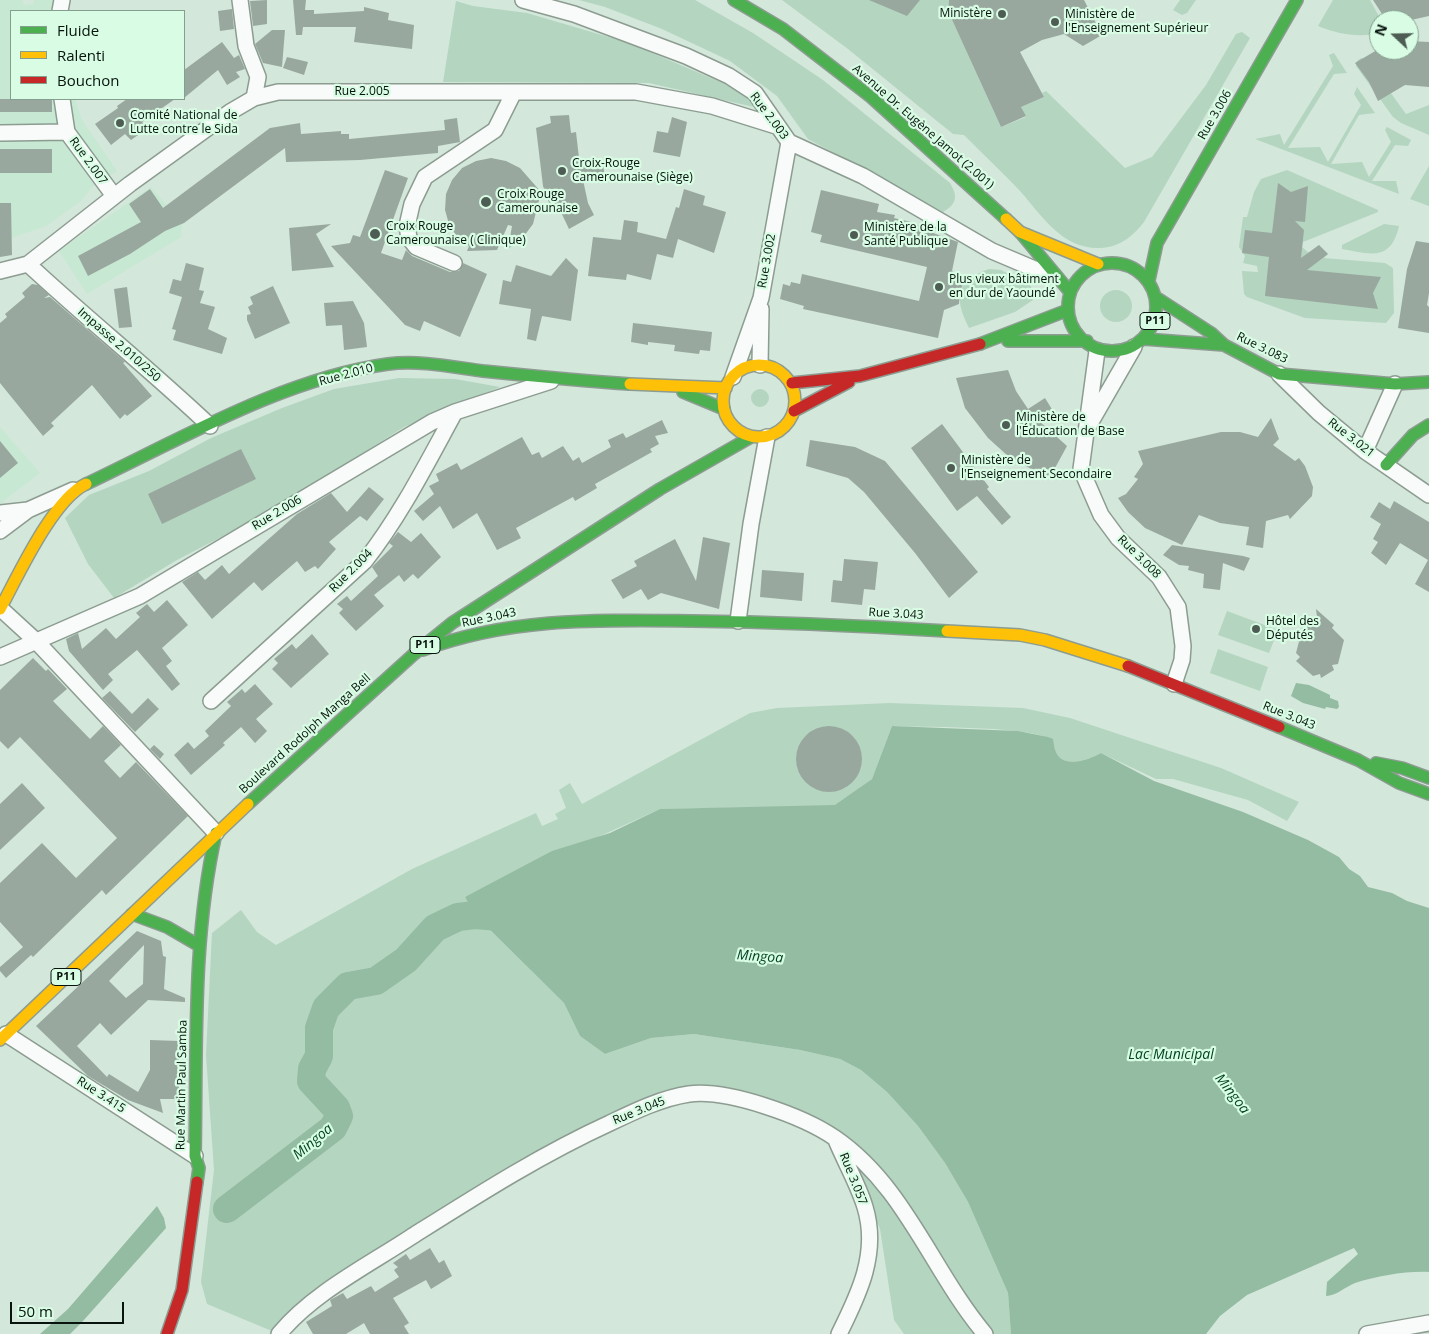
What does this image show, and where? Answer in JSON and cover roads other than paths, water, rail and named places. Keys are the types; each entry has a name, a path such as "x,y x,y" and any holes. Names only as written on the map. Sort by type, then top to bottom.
{"main road":[{"name":"Avenue Dr. Eugène Jamot (2.001)","path":"734,0 783,29 871,97 1020,232 1098,264"},
{"name":"Rue 3.006","path":"1157,243 1297,0"},
{"path":"1020,232 1070,292"},
{"path":"1092,346 1078,334 1071,323 1068,310 1070,292 1077,280 1086,271 1098,264 1132,258 1157,243"},
{"path":"1149,280 1157,243"},
{"name":"P11","path":"995,340 1092,346 1114,353 1139,343 1153,327 1157,313 1157,298 1149,280 1138,269 1132,258"},
{"name":"Rue 3.083","path":"1157,298 1211,333 1224,345 1279,374 1396,384 1429,382"},
{"name":"P11","path":"792,383 860,376 995,340 1068,310"},
{"path":"1139,343 1224,345"},
{"name":"Rue 2.010","path":"77,488 267,398 348,372 390,364 430,365 558,379 671,387 729,382"},
{"path":"759,437 730,430 724,409 729,382 745,368 760,365 779,371 792,383 796,402 794,411"},
{"name":"P11","path":"660,489 759,437 784,428 794,411 860,376"},
{"path":"671,387 724,409"},
{"path":"1386,465 1413,435 1429,425"},
{"path":"660,489 711,445"},
{"path":"0,608 46,526 77,488"},
{"name":"Boulevard Rodolph Manga Bell","path":"3,1037 216,833 414,654 452,623 660,489"},
{"name":"Rue 3.043","path":"414,654 440,644 512,626 576,620 738,621 1020,635 1045,640 1108,659 1174,684 1358,760 1399,783 1429,794"},
{"name":"Rue 3.043","path":"1358,760 1402,768 1429,778"},
{"name":"Rue Martin Paul Samba","path":"167,1334 182,1290 197,1190 199,1168 195,1156 198,945 206,877 216,833"},
{"path":"132,914 167,927 198,945"}],"street":[{"path":"240,0 246,46 258,78 254,98"},
{"name":"Rue 2.003","path":"523,0 574,14 686,56 729,76 754,92 789,142 862,176 992,250 1059,279"},
{"name":"Rue 2.005","path":"0,271 28,264 114,196 230,112 254,98 278,92 636,92 712,106 776,126"},
{"path":"454,263 416,247 409,238 407,226 412,204 425,177 496,130 514,92"},
{"path":"62,100 67,132"},
{"name":"Rue 2.007","path":"0,133 67,132 114,196"},
{"name":"Rue 3.002","path":"729,382 761,298 789,142"},
{"name":"Impasse 2.010/250","path":"28,264 113,341 172,390 210,426"},
{"path":"760,365 761,298"},
{"path":"1085,433 1139,343"},
{"name":"Rue 3.008","path":"1092,346 1081,469 1091,497 1118,538 1159,577 1178,606 1183,646 1182,660 1174,684"},
{"name":"Rue 3.021","path":"1279,374 1319,413 1365,451 1429,495"},
{"name":"Rue 2.006","path":"0,657 140,596 432,422 455,412 558,379"},
{"path":"1365,451 1396,384"},
{"name":"Rue 2.004","path":"211,701 365,561 381,540 412,490 455,412"},
{"path":"738,621 759,437"},
{"name":"Rue 2.010","path":"0,531 28,510 77,488"},
{"path":"0,513 28,510"},
{"path":"0,608 36,641 216,833"},
{"name":"Rue 3.415","path":"3,1037 195,1156"},
{"name":"Rue 3.045","path":"279,1334 311,1303 350,1276 506,1177 568,1142 662,1100 691,1094 739,1097 822,1130 865,1161 894,1196 968,1312 985,1334"},
{"name":"Rue 3.057","path":"836,1139 865,1207 871,1244 865,1278 838,1334"},
{"path":"1367,1334 1429,1323"}],"water":[{"path":"1296,683 1309,685 1330,695 1330,698 1338,701 1339,707 1337,709 1326,707 1325,709 1303,703 1291,696"},
{"name":"Lac Municipal","path":"892,726 1018,731 1048,737 1053,739 1055,750 1059,757 1070,762 1077,762 1101,753 1154,781 1243,812 1308,840 1339,857 1349,869 1360,876 1368,887 1392,893 1407,901 1429,908 1429,1272 1401,1273 1373,1278 1355,1283 1337,1293 1326,1296 1327,1282 1358,1254 1354,1248 1247,1295 1220,1316 1206,1334 1011,1334 1008,1293 968,1202 945,1163 918,1126 887,1092 861,1070 840,1059 800,1050 694,1034 651,1038 605,1054 580,1036 564,1003 475,915 465,897 552,851 610,833 660,809 835,805 872,779"},
{"path":"157,1206 164,1218 166,1228 83,1321 70,1334 40,1334 68,1309"}],"waterway":[{"name":"Mingoa","path":"227,1209 333,1128 339,1116 336,1108 311,1081 312,1069 319,1056 319,1028 326,1008 348,986 376,981 406,960 435,928 458,917 475,915 512,918"}],"place":[{"name":"Ministère","path":"1002,14"},
{"name":"Ministère de l'Enseignement Supérieur","path":"1055,22"},
{"name":"Comité National de Lutte contre le Sida","path":"120,123"},
{"name":"Croix-Rouge Camerounaise (Siège)","path":"562,171"},
{"name":"Croix Rouge Camerounaise","path":"486,202"},
{"name":"Croix Rouge Camerounaise ( Clinique)","path":"375,234"},
{"name":"Ministère de la Santé Publique","path":"854,235"},
{"name":"Plus vieux bâtiment en dur de Yaoundé","path":"939,287"},
{"name":"Ministère de l'Éducation de Base","path":"1006,425"},
{"name":"Ministère de l'Enseignement Secondaire","path":"951,468"},
{"name":"Hôtel des Députés","path":"1256,629"}]}
